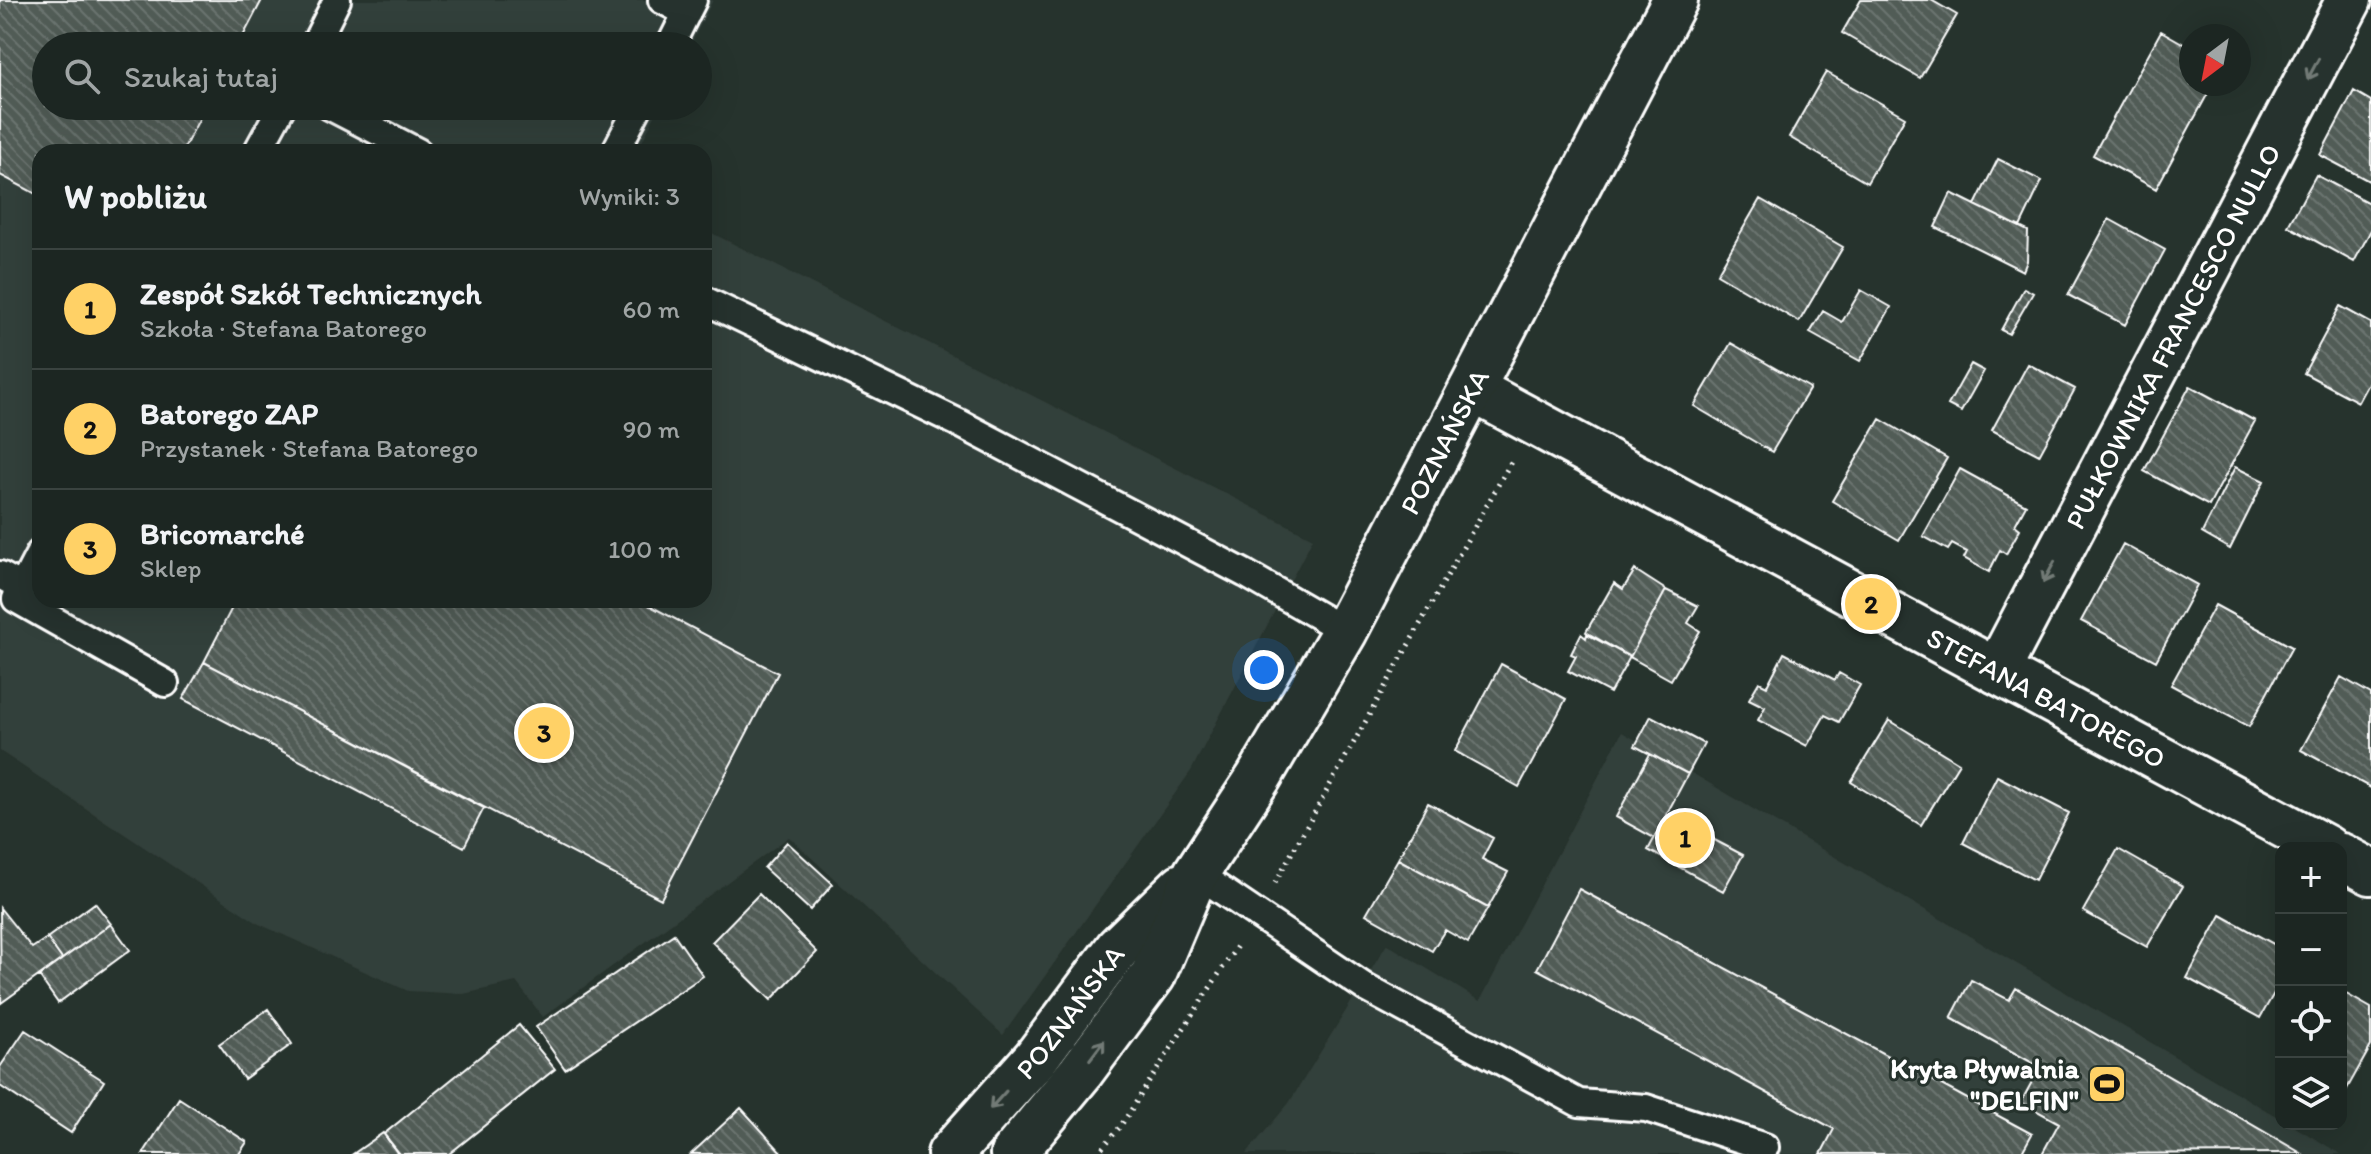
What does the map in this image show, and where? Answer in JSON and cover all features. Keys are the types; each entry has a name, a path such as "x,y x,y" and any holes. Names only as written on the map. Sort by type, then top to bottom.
{"street":[{"name":"POZNAŃSKA","path":"1013,1154 1080,1073 1153,975 1196,873 1259,777 1345,631 1675,0"},
{"name":"PUŁKOWNIKA FRANCESCO NULLO","path":"1997,671 2349,0"},
{"name":"STEFANA BATOREGO","path":"1472,389 2315,842"},
{"path":"2347,859 2371,872"},
{"name":"POZNAŃSKA","path":"950,1154 1035,1059 1118,948 1196,873"}],"lane":[{"path":"321,32 337,0"},
{"path":"662,0 690,6 677,32"},
{"path":"261,144 274,120"},
{"path":"356,120 403,144"},
{"path":"619,144 632,120"},
{"path":"712,304 959,423 1246,574 1345,631"},
{"path":"32,561 11,581 16,599 165,683"},
{"path":"1196,873 1366,988 1579,1103 1646,1108 1765,1147"}],"path":[{"path":"1097,1154 1120,1127 1257,915 1534,422"}],"shaded area":[{"path":"0,0 713,0 697,32 32,32 32,120 653,120 641,144 32,144 32,608 712,608 712,233 1313,538 1191,771 1003,1035 789,837 543,1017 516,982 464,994 408,991 259,924 0,751"},
{"path":"1622,732 2275,1115 2275,1130 2300,1130 2341,1154 1246,1154 1289,1103 1387,944 1480,1001"}],"building":[{"path":"0,0 262,0 245,32 32,32 32,120 199,120 186,144 32,144 32,192 0,175"},
{"path":"1861,0 1931,0 1957,15 1920,78 1842,33"},
{"path":"2161,31 2179,41 2179,96 2206,96 2156,189 2093,155"},
{"path":"1826,72 1905,117 1867,183 1789,137"},
{"path":"2354,91 2371,101 2371,182 2320,155"},
{"path":"1998,159 2042,181 2020,227 1975,205"},
{"path":"2316,175 2371,204 2371,230 2354,262 2288,226"},
{"path":"1951,193 2028,231 2027,261 2023,271 1935,227"},
{"path":"1760,199 1843,247 1799,322 1717,274"},
{"path":"2109,219 2165,250 2125,325 2068,295"},
{"path":"2024,288 2033,293 2009,334 2001,330"},
{"path":"1861,290 1891,307 1860,361 1810,333 1823,311 1842,322"},
{"path":"2340,306 2371,323 2371,378 2358,402 2304,373"},
{"path":"1731,343 1810,388 1772,452 1694,406"},
{"path":"1971,364 1984,371 1961,412 1948,405"},
{"path":"2028,364 2075,389 2039,455 1992,430"},
{"path":"2190,386 2255,421 2209,506 2144,471"},
{"path":"1880,419 1947,458 1899,540 1832,501"},
{"path":"2235,467 2264,481 2230,549 2202,533"},
{"path":"1960,469 2026,505 2015,525 2020,529 2006,554 2000,550 1989,572 1964,558 1967,552 1952,544 1948,550 1923,536"},
{"path":"2123,544 2197,585 2156,661 2081,621"},
{"path":"1635,570 1666,590 1630,657 1586,632 1614,583 1623,589"},
{"path":"1666,590 1698,606 1688,623 1700,631 1671,680 1630,657"},
{"path":"2215,605 2292,647 2249,727 2171,685"},
{"path":"232,608 654,608 778,673 661,899 204,662"},
{"path":"1581,634 1586,638 1587,634 1630,657 1610,693 1568,671 1576,656 1571,654"},
{"path":"1784,653 1835,680 1839,673 1860,685 1839,722 1825,715 1807,746 1758,720 1765,707 1749,699 1759,682 1767,686"},
{"path":"204,662 484,808 464,847 183,699"},
{"path":"1501,664 1566,699 1519,787 1455,751"},
{"path":"2341,677 2371,694 2371,788 2301,750"},
{"path":"1651,716 1704,744 1688,774 1635,746"},
{"path":"1889,720 1959,763 1921,825 1851,782"},
{"path":"1650,754 1688,774 1654,838 1616,817"},
{"path":"1997,776 2069,813 2035,880 1963,843"},
{"path":"1428,803 1493,838 1482,859 1508,872 1488,908 1398,859"},
{"path":"1667,815 1743,855 1723,891 1648,850"},
{"path":"787,842 833,884 810,910 764,868"},
{"path":"2118,849 2183,886 2147,947 2083,911"},
{"path":"1398,859 1488,908 1468,943 1445,930 1432,951 1366,914"},
{"path":"1579,889 2032,1134 2021,1154 1821,1154 1834,1129 1537,969"},
{"path":"759,894 817,952 771,1000 712,942"},
{"path":"95,903 111,924 62,959 47,938"},
{"path":"0,908 32,948 47,938 62,959 1,1003"},
{"path":"2221,915 2275,945 2275,992 2260,1018 2187,978"},
{"path":"111,924 130,950 58,1003 39,976"},
{"path":"674,934 703,976 565,1069 536,1027"},
{"name":"Kryta Pływalnia \"DELFIN\"","path":"1971,980 2009,1000 2016,988 2301,1153 2042,1154 2059,1123 2021,1102 2040,1067 1951,1018"},
{"path":"2347,994 2371,1008 2371,1046 2347,1089"},
{"path":"268,1009 292,1044 244,1079 219,1044"},
{"path":"519,1025 555,1069 449,1154 400,1154 384,1134"},
{"path":"25,1030 104,1081 71,1133 0,1086 0,1067"},
{"path":"179,1098 247,1142 239,1154 143,1154"},
{"path":"741,1108 783,1154 691,1154"},
{"path":"383,1133 398,1154 353,1154"}],"place":[{"name":"Batorego ZAP","path":"1871,604"},
{"name":"Bricomarché","path":"544,733"},
{"name":"Zespół Szkół Technicznych","path":"1685,838"},
{"name":"Kryta Pływalnia \"DELFIN\"","path":"2107,1084"}]}
